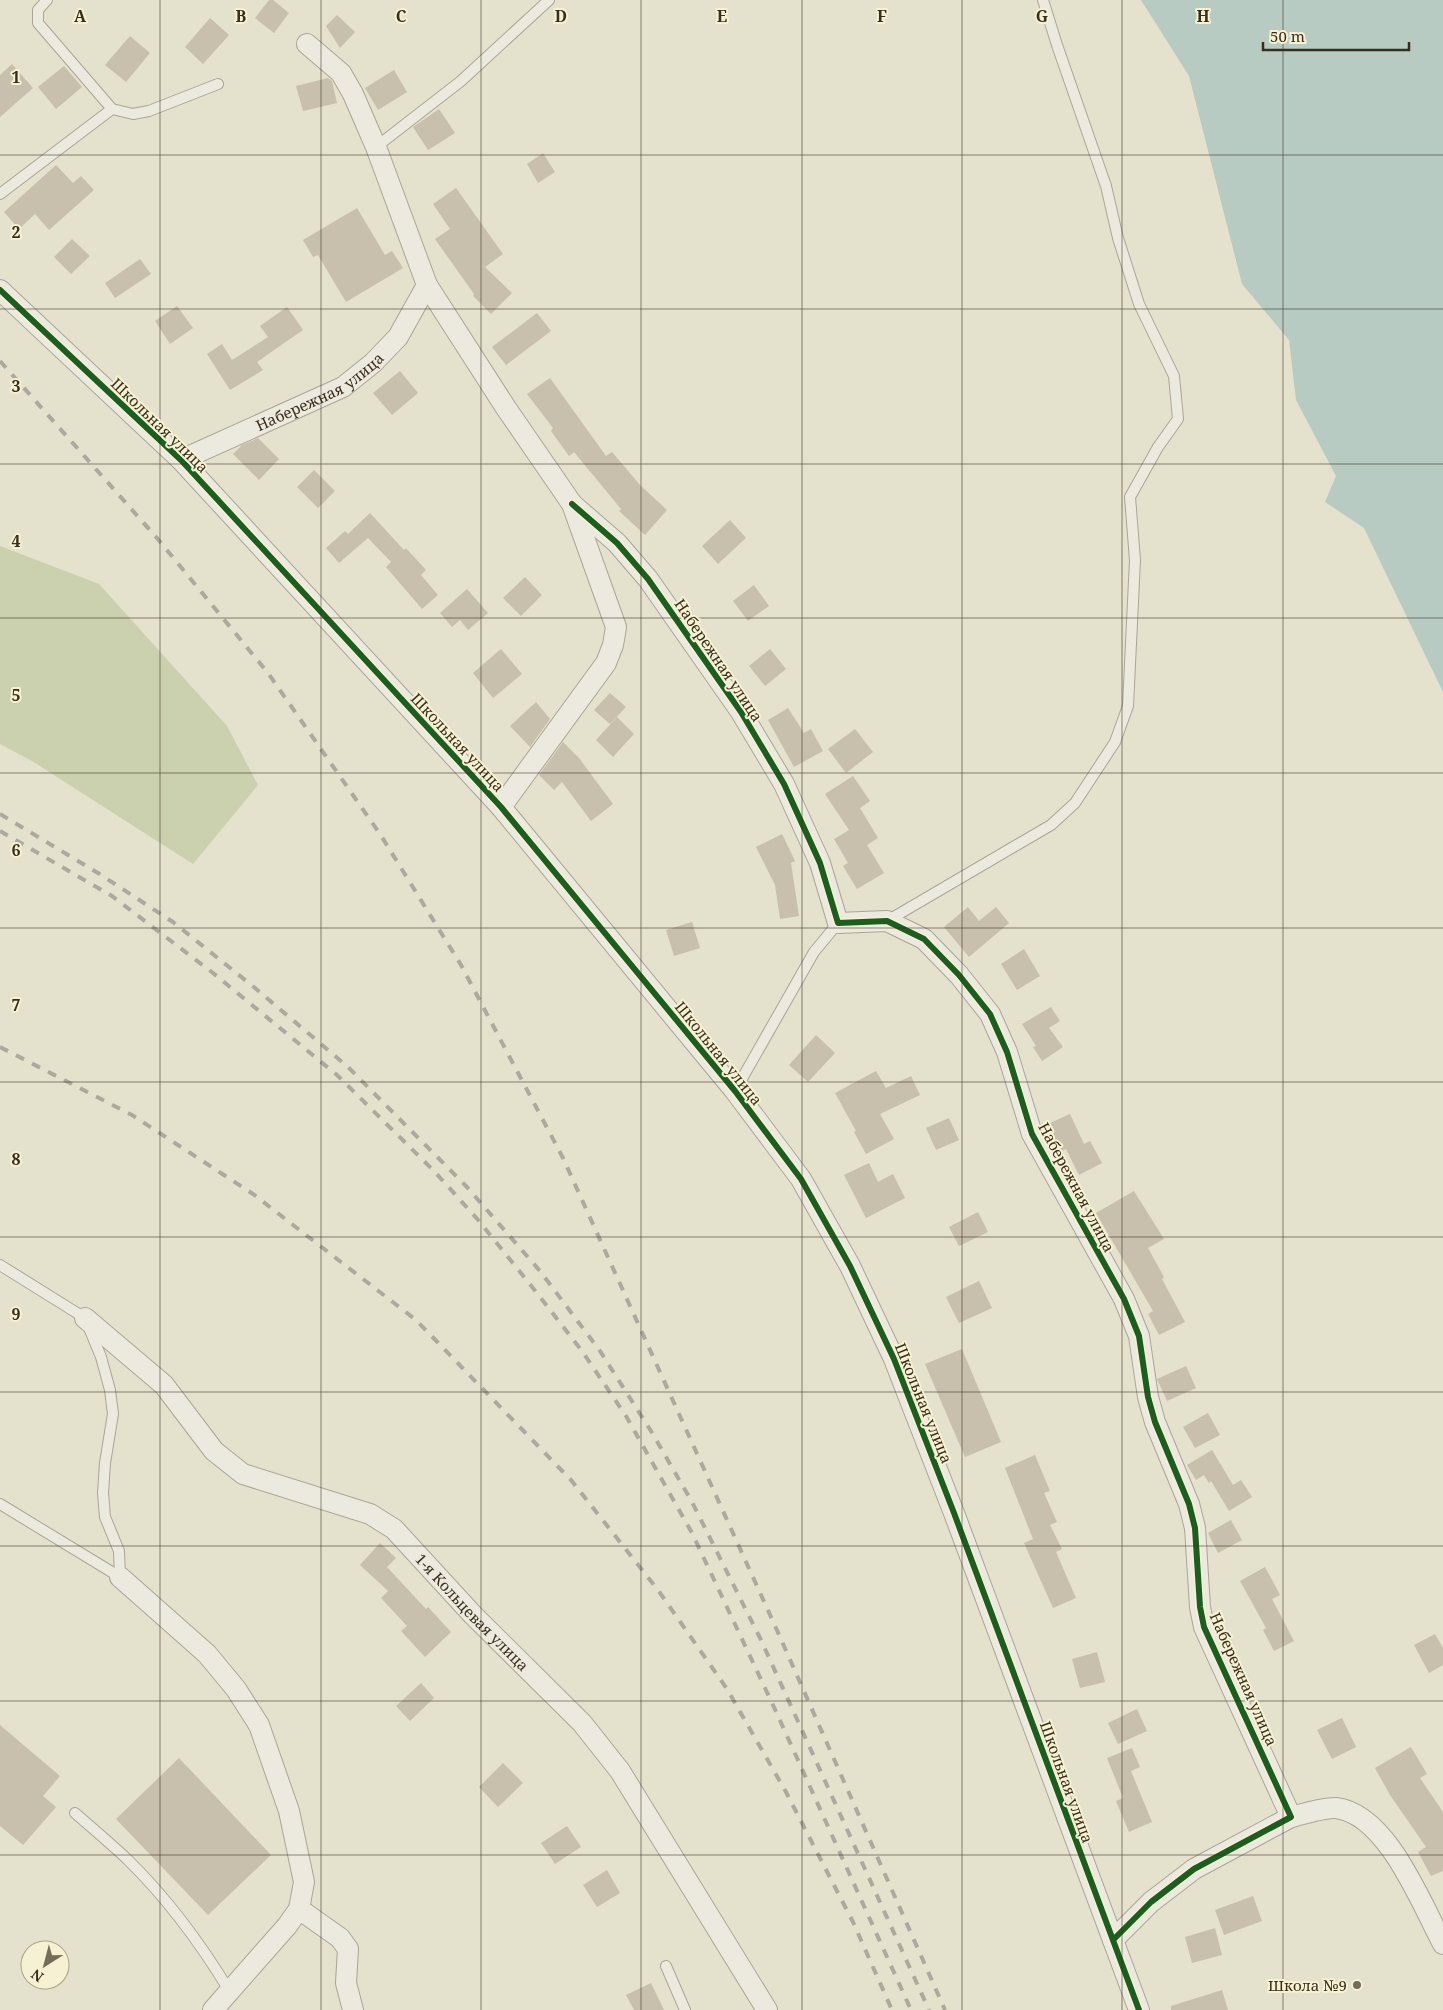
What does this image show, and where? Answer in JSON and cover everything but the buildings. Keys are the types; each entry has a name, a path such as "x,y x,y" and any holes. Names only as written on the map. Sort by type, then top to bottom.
{"street":[{"name":"Набережная улица","path":"307,44 341,73 353,94 376,147 427,285 506,408 572,504 617,543 648,579 741,712 784,784 820,863 838,923 887,921 924,939 960,975 990,1014 1007,1052 1032,1134 1124,1299 1139,1336 1148,1397 1155,1422 1189,1504 1195,1528 1200,1607 1204,1627 1291,1817"},
{"name":"Набережная улица","path":"181,460 342,387 373,363 398,337 427,285"},
{"name":"Школьная улица","path":"0,290 181,460 501,807 736,1091 801,1179 850,1266 894,1359 954,1513 1139,2010"},
{"name":"Набережная улица","path":"501,807 606,663 613,645 616,627 572,504"},
{"name":"1-я Кольцевая улица","path":"86,1318 164,1385 214,1451 243,1474 370,1514 394,1529 473,1615 582,1723 620,1771 767,2010"},
{"path":"120,1577 207,1654 236,1689 259,1726 289,1811 304,1882 299,1909 287,1926 213,2010"},
{"path":"1113,1940 1151,1902 1194,1869 1291,1817 1335,1808 1358,1814 1376,1829 1394,1851 1443,1944"},
{"path":"299,1909 340,1938 348,1949 346,1983 353,2010"}],"lane":[{"path":"47,0 38,10 38,23 112,109 133,114 149,110 218,84"},
{"path":"376,147 461,81 548,0"},
{"path":"887,921 1051,825 1074,803 1116,742 1128,706 1135,560 1130,497 1158,447 1178,419 1174,376 1139,304 1118,238 1106,186 1043,0"},
{"path":"0,194 112,109"},
{"path":"736,1091 814,952 838,923"},
{"path":"0,1265 86,1318 101,1357 110,1390 113,1414 105,1462 103,1493 105,1517 120,1551 120,1577"},
{"path":"0,1504 120,1577"},
{"path":"75,1813 127,1859 176,1912 214,1965 230,1992"},
{"path":"666,1966 685,2010"}],"green space":[{"path":"0,546 99,584 227,726 258,785 193,864 32,761 0,744"}],"shaded area":[{"path":"1141,0 1443,0 1443,692 1364,528 1325,502 1336,476 1296,400 1289,340 1242,284 1189,76"}],"railway":[{"path":"0,361 157,538 268,673 380,834 461,965 563,1158 776,1628 945,2010"},
{"path":"0,814 98,873 173,922 255,988 348,1067 466,1186 540,1271 600,1351 651,1431 692,1502 761,1640 929,2010"},
{"path":"0,831 112,896 213,973 337,1075 434,1171 479,1221 582,1351 626,1416 692,1533 773,1705 911,2010"},
{"path":"0,1047 132,1115 253,1194 416,1320 571,1480 658,1590 727,1689 786,1792 853,1922 892,2010"}],"cycle path":[{"path":"0,290 181,460 501,807 735,1091 801,1179 850,1266 894,1359 954,1513 1139,2010"},
{"path":"572,504 617,543 648,579 741,712 784,784 820,863 838,923 887,921 924,939 959,975 990,1014 1007,1052 1032,1134 1124,1299 1139,1336 1148,1397 1155,1422 1189,1504 1195,1528 1200,1607 1204,1627 1291,1817 1194,1869 1151,1902 1113,1940"}],"place":[{"name":"Школа №9","path":"1357,1985"}]}
